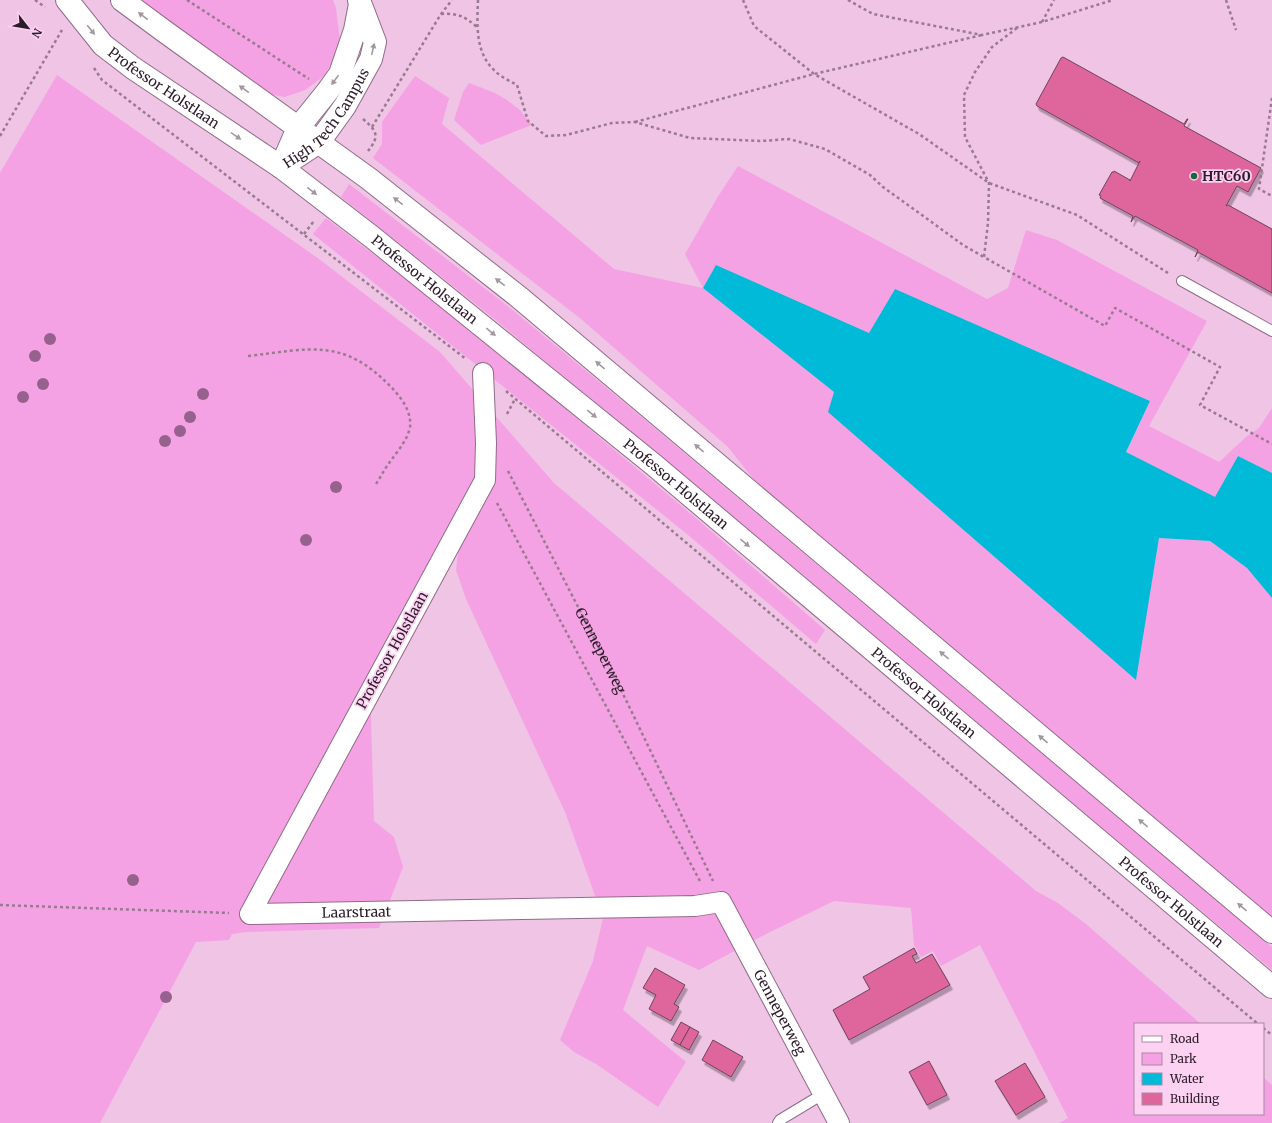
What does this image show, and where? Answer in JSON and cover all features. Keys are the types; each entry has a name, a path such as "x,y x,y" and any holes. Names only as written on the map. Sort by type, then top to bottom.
{"main road":[{"path":"122,0 164,32 368,178 520,298 1272,932"},
{"name":"High Tech Campus","path":"281,168 298,128 340,74 355,30 360,2"},
{"name":"High Tech Campus","path":"281,168 318,142 345,106 371,59 375,42 360,2"},
{"name":"Professor Holstlaan","path":"58,5 103,45 133,68 281,168 378,242 654,465 1272,987"}],"street":[{"name":"Professor Holstlaan","path":"250,914 485,480 486,443 483,373"},
{"name":"Laarstraat","path":"250,914 696,906 717,903"},
{"name":"Genneperweg","path":"717,903 838,1123"}],"lane":[{"path":"1182,281 1272,331"},
{"path":"778,1123 780,1120 823,1094"}],"path":[{"path":"35,0 58,5"},
{"path":"187,0 310,80"},
{"path":"372,127 440,14 452,0"},
{"path":"478,0 477,27 479,44 485,61 496,72 516,85 528,121 546,136 566,135 612,123 636,122 814,74 1042,22 1113,0"},
{"path":"743,0 754,26 814,74 919,134 989,183 1078,215 1182,281"},
{"path":"848,0 872,14 982,35"},
{"path":"1042,22 1054,0"},
{"path":"1226,0 1236,30"},
{"path":"440,14 452,13 465,17 477,27"},
{"path":"0,136 64,26"},
{"path":"984,257 988,223 989,183 965,137 964,95 975,72 992,47 1017,28"},
{"name":"Professor Holstlaan","path":"94,68 102,80 483,373"},
{"path":"1272,98 1259,189 1272,196"},
{"path":"362,118 372,127 376,134 375,142 369,149"},
{"path":"636,122 690,138 761,141 789,139 825,149 870,175 883,187 963,245 1104,326 1116,308 1220,367 1200,405 1272,444"},
{"path":"248,356 312,349 337,351 360,360 378,374 398,394 407,410 410,426 402,446 376,484"},
{"path":"506,418 515,399 1257,1023"},
{"name":"Genneperweg","path":"506,465 629,706 711,875 717,903"},
{"path":"485,480 717,903"},
{"path":"0,905 250,914"},
{"path":"1264,1029 1272,1035"}],"green space":[{"path":"136,0 333,0 336,8 340,41 334,59 324,76 305,90 285,97 268,94"},
{"path":"57,75 319,259 440,352 554,483 1036,891 1058,903 1086,924 1200,1023 1134,1023 1134,1115 1264,1115 1264,1078 1272,1085 1272,1123 1059,1123 1068,1118 980,945 941,966 933,951 921,957 914,945 911,908 834,901 766,934 699,970 647,946 623,1010 686,1062 658,1107 596,1064 574,1052 560,1040 593,961 603,918 565,812 466,599 456,570 464,504 367,680 371,718 374,821 394,837 403,867 379,928 246,932 232,934 229,940 196,942 100,1123 0,1123 0,173"},
{"path":"415,76 449,98 442,124 614,269 703,288 834,392 829,412 1135,679 1159,538 1210,541 1247,568 1272,598 1272,918 762,490 728,447 581,319 373,158 382,144 382,122"},
{"path":"469,83 495,93 507,100 520,110 530,123 534,124 481,145 454,120 463,92"},
{"path":"738,166 987,299 1008,288 1026,230 1057,240 1207,321 1149,426 1219,462 1246,437 1259,428 1272,408 1272,473 1238,456 1215,498 1126,452 1150,401 895,289 869,333 716,265 703,288 685,254 717,198"},
{"path":"349,184 509,307 1272,947 1272,970 498,322 341,197"},
{"path":"326,218 453,315 697,519 825,630 816,644 687,534 313,234"}],"water":[{"path":"716,265 869,333 895,289 1150,401 1126,452 1215,497 1238,456 1272,473 1272,598 1247,568 1210,541 1159,538 1136,680 828,412 834,392 703,288"}],"building":[{"name":"HTC60","path":"1063,57 1184,124 1188,119 1184,126 1261,168 1248,192 1237,186 1226,206 1228,205 1272,229 1272,293 1198,252 1195,257 1198,250 1135,216 1131,222 1133,216 1100,198 1101,196 1099,195 1112,172 1114,171 1130,181 1139,163 1037,106 1036,104 1061,58"},
{"path":"914,948 917,954 912,956 916,963 932,954 950,985 849,1040 833,1010 870,989 863,977"},
{"path":"655,968 685,985 674,1004 679,1007 671,1021 649,1009 656,995 643,988"},
{"path":"681,1022 690,1027 680,1045 671,1040"},
{"path":"690,1027 699,1032 689,1050 680,1045"},
{"path":"713,1040 743,1057 731,1077 702,1060"},
{"path":"929,1061 947,1095 927,1105 909,1072"},
{"path":"1025,1063 1045,1097 1016,1115 995,1081"}],"place":[{"name":"HTC60","path":"1194,176"}]}
